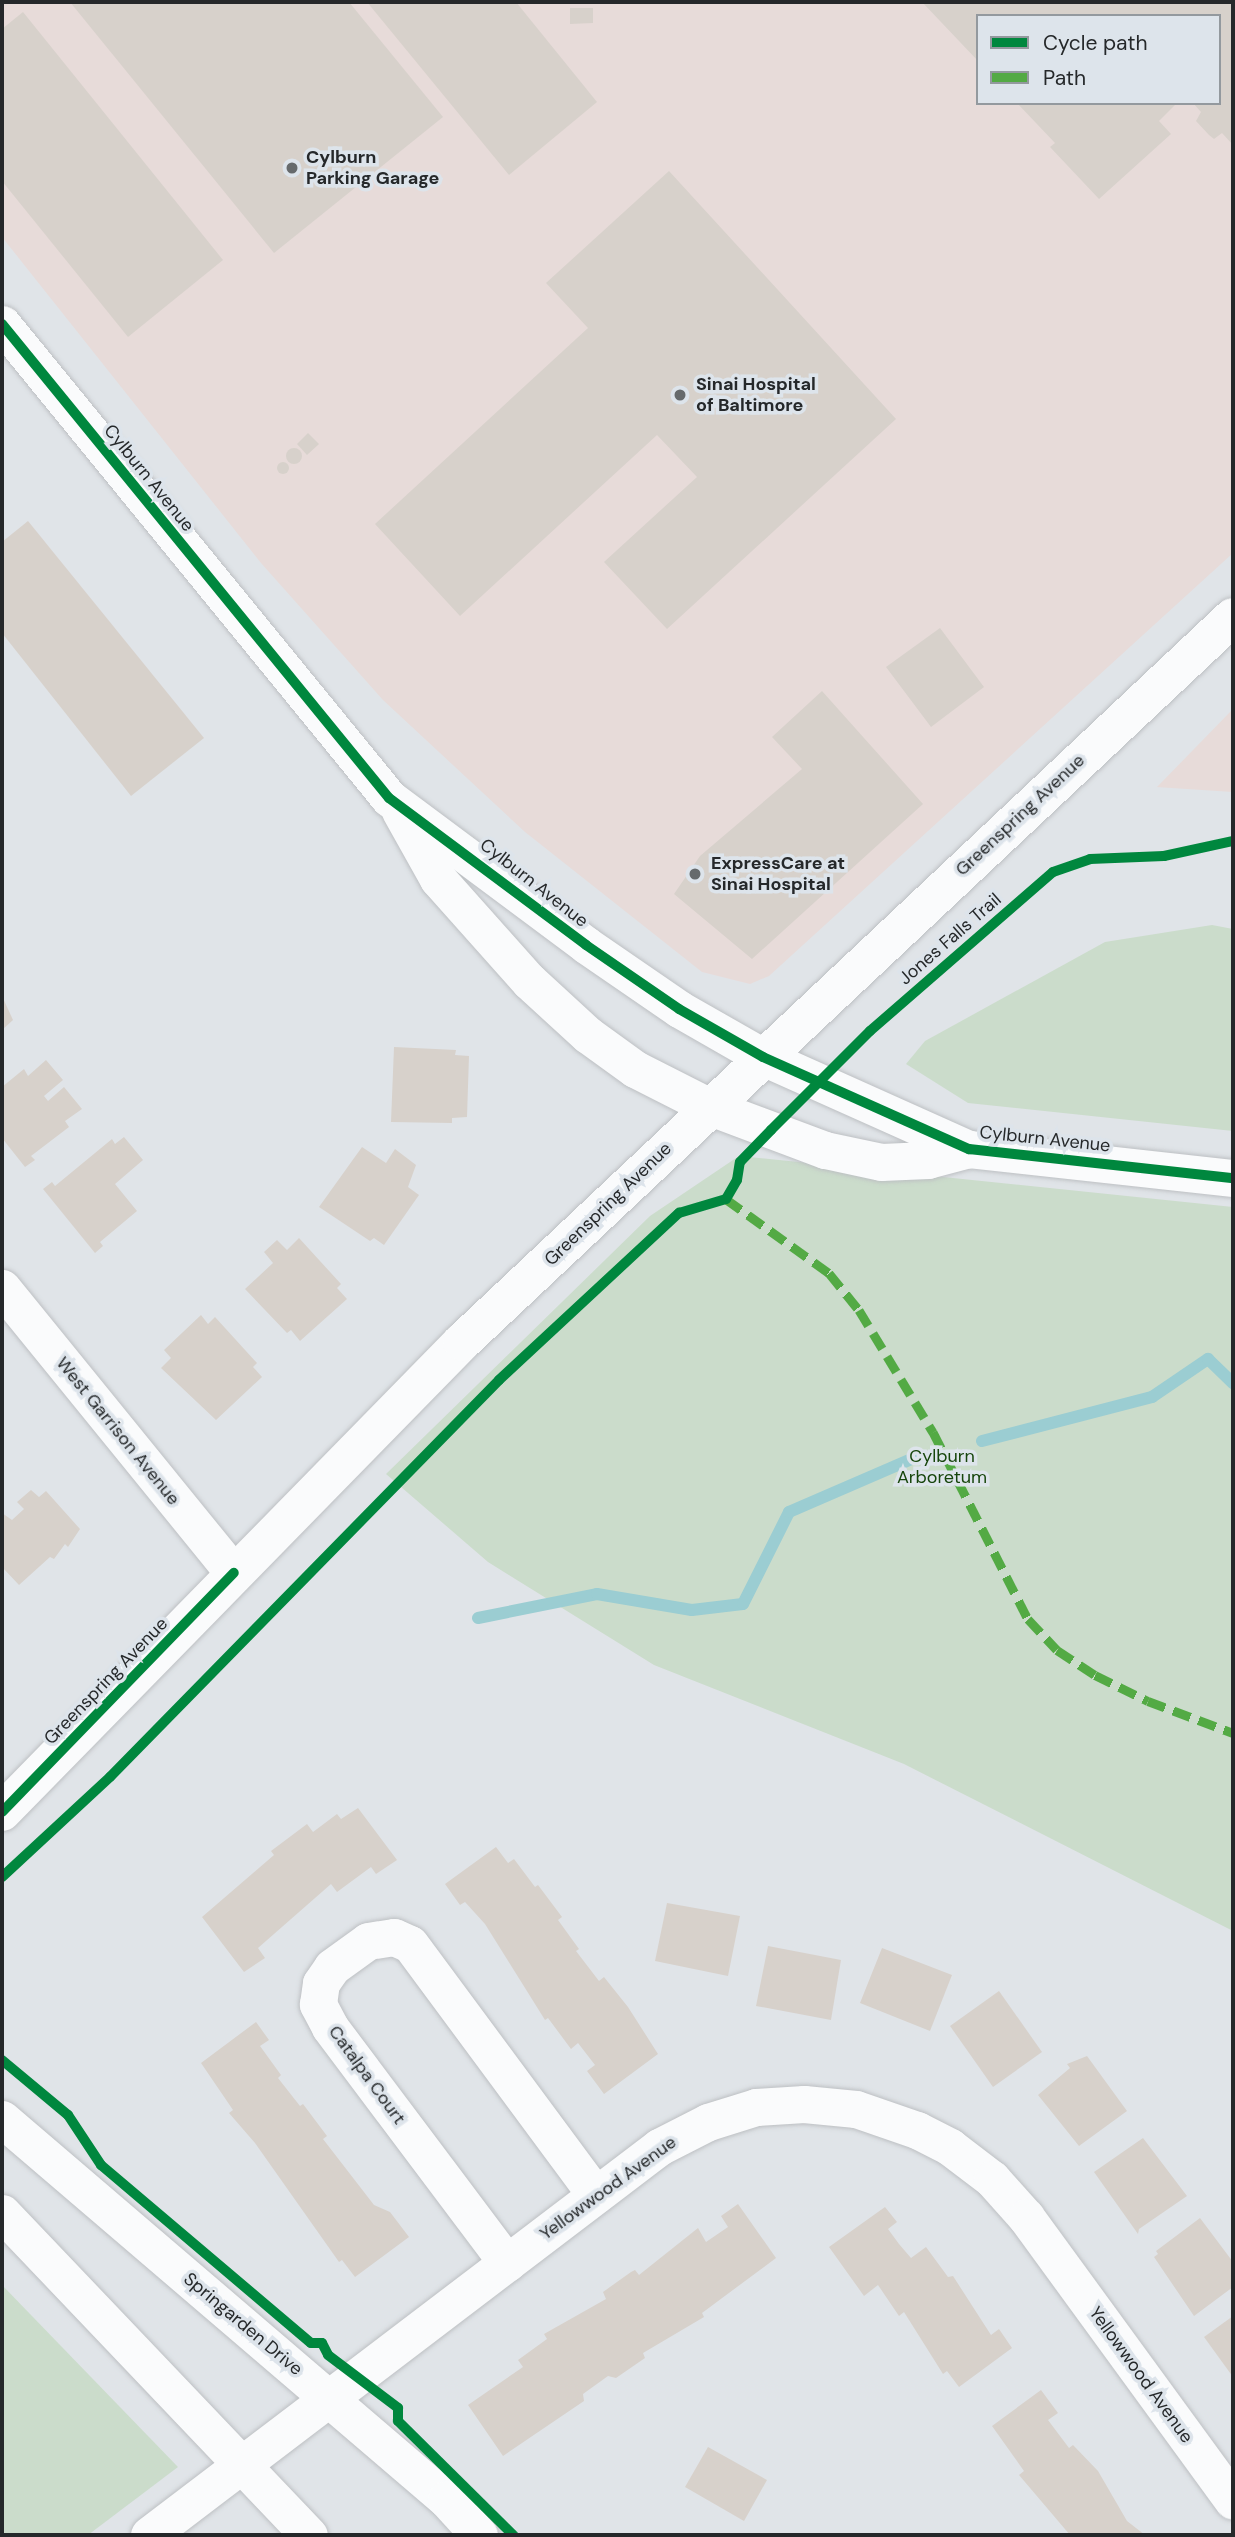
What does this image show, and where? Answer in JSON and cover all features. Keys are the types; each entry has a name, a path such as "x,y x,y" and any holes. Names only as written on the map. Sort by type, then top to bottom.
{"main road":[{"name":"Greenspring Avenue","path":"2,1812 462,1342 1233,617"}],"street":[{"name":"Cylburn Avenue","path":"2,324 398,807 438,879 529,981 588,1035 635,1069 710,1107 825,1150 881,1162 928,1160 969,1149"},
{"name":"Cylburn Avenue","path":"398,807 463,850 627,973 763,1057 969,1149 1233,1178"},
{"name":"West Garrison Avenue","path":"2,1288 234,1573"},
{"name":"Catalpa Court","path":"507,2263 330,2027 318,2004 321,1983 332,1967 368,1941 394,1937 410,1944 426,1960 596,2195"},
{"name":"Yellowwood Avenue","path":"149,2535 659,2147 708,2122 756,2107 804,2104 856,2109 917,2130 950,2147 992,2179 1026,2217 1233,2501"},
{"name":"Springarden Drive","path":"2,2119 446,2499 479,2535"},
{"path":"2,2213 240,2466 309,2535"}],"shaded area":[{"name":"Sinai Hospital of Baltimore","path":"2,2 1233,2 1233,553 769,976 750,984 702,972 525,832 383,700 261,563 2,237"},
{"path":"1233,709 1233,792 1156,787 1157,787"}],"green space":[{"path":"1212,925 1233,929 1233,1131 968,1103 906,1064 925,1041 1105,942"},
{"name":"Cylburn Arboretum","path":"739,1156 1233,1207 1233,1931 904,1764 654,1665 488,1562 386,1474 650,1216"},
{"path":"2,2285 178,2467 88,2535 2,2535"}],"building":[{"name":"Cylburn Parking Garage","path":"70,2 349,2 443,117 274,253"},
{"path":"367,2 516,2 597,102 509,175"},
{"path":"922,2 1233,2 1233,145 1222,133 1214,139 1196,121 1201,112 1195,105 1221,105 1221,14 976,14 976,59"},
{"path":"570,8 593,8 593,23 570,24"},
{"path":"23,12 223,260 128,337 2,181 2,29"},
{"path":"1019,105 1175,105 1159,121 1171,134 1099,199 1050,147 1055,143"},
{"path":"669,171 896,419 667,629 604,562 697,477 657,435 460,616 375,524 588,328 546,283"},
{"path":"308,433 319,444 307,455 297,444"},
{"path":"294,448 302,456 294,464 286,456"},
{"path":"283,462 289,468 283,474 277,468"},
{"path":"28,521 204,738 131,796 2,633 2,542"},
{"path":"940,628 984,687 931,727 886,667"},
{"path":"822,691 923,804 752,959 674,894 700,856 802,769 772,737"},
{"path":"2,996 13,1020 2,1030"},
{"path":"394,1047 456,1050 455,1055 469,1056 467,1117 452,1118 452,1123 391,1122"},
{"path":"46,1060 63,1080 44,1096 48,1101 64,1087 82,1109 65,1121 69,1127 31,1156 35,1160 25,1167 2,1138 2,1087 24,1069 28,1076"},
{"path":"124,1137 143,1160 115,1184 137,1211 100,1242 103,1246 95,1253 43,1189 52,1182 55,1186 112,1139 115,1144"},
{"path":"362,1147 386,1163 395,1149 416,1165 408,1187 419,1195 384,1245 374,1238 370,1241 319,1207"},
{"path":"299,1238 341,1284 337,1288 347,1299 300,1341 291,1330 287,1333 245,1289 273,1263 264,1252 277,1240 287,1250"},
{"path":"201,1315 208,1324 215,1317 257,1363 253,1367 262,1377 216,1420 161,1368 171,1358 164,1350"},
{"path":"31,1490 39,1497 46,1491 80,1529 68,1547 65,1544 54,1559 50,1557 19,1585 2,1567 2,1513 12,1520 24,1509 17,1502"},
{"path":"358,1808 397,1860 376,1874 371,1867 337,1892 331,1884 258,1948 265,1958 244,1972 202,1917 274,1855 271,1851 307,1824 313,1832 337,1814 341,1819"},
{"path":"496,1847 508,1863 514,1859 535,1887 538,1885 562,1917 558,1920 579,1949 576,1951 599,1981 604,1977 628,2007 658,2054 604,2094 587,2071 595,2065 578,2043 571,2049 548,2018 545,2020 485,1924 465,1902 460,1905 445,1884"},
{"path":"667,1903 740,1916 728,1976 655,1961"},
{"path":"768,1946 841,1960 831,2020 756,2006"},
{"path":"882,1948 952,1975 930,2031 860,2003"},
{"path":"999,1991 1042,2052 993,2087 950,2026"},
{"path":"256,2022 269,2040 260,2046 281,2075 278,2078 300,2106 303,2104 327,2136 323,2139 374,2205 390,2212 409,2237 355,2277 342,2260 339,2262 255,2143 229,2113 233,2110 201,2063"},
{"path":"1087,2056 1127,2111 1079,2146 1038,2095 1070,2068 1067,2064"},
{"path":"1143,2138 1187,2196 1139,2229 1138,2234 1094,2172"},
{"path":"738,2204 776,2258 702,2313 704,2317 643,2353 645,2358 616,2378 608,2376 583,2394 584,2401 503,2456 468,2405 523,2367 518,2360 547,2339 544,2334 606,2299 603,2292 631,2272 635,2270 639,2275 698,2228 706,2242 728,2227 721,2216"},
{"path":"885,2207 897,2222 888,2229 911,2258 926,2247 948,2277 953,2276 991,2335 999,2329 1012,2348 959,2387 947,2371 943,2374 904,2312 899,2316 878,2285 864,2296 829,2247"},
{"path":"1200,2218 1233,2262 1233,2287 1194,2316 1154,2257 1158,2254 1156,2251"},
{"path":"1233,2316 1233,2377 1204,2337"},
{"path":"1041,2390 1058,2413 1048,2420 1069,2448 1073,2445 1098,2471 1127,2521 1145,2535 1070,2535 1019,2475 1024,2471 992,2426"},
{"path":"708,2447 767,2480 744,2521 685,2487"}],"waterway":[{"path":"982,1441 1152,1397 1208,1359 1233,1383"},
{"path":"478,1618 597,1594 692,1610 743,1604 789,1512 914,1458"}],"marked path":[{"path":"726,1199 829,1273 859,1310 933,1432 1028,1619 1057,1650 1095,1675 1148,1701 1233,1733"}],"cycle path":[{"path":"2,324 389,798 586,945 679,1009 763,1057 969,1149 1233,1178"},
{"name":"Jones Falls Trail","path":"2,1877 110,1777 499,1380 679,1213 726,1199 737,1180 740,1162 771,1130 870,1031 1053,872 1090,859 1164,856 1233,841"},
{"path":"2,1812 234,1573"},
{"path":"2,2060 68,2115 101,2165 311,2343 322,2343 328,2355 398,2408 398,2421 513,2535"}],"place":[{"name":"Cylburn Parking Garage","path":"292,168"},
{"name":"Sinai Hospital of Baltimore","path":"680,395"},
{"name":"ExpressCare at Sinai Hospital","path":"695,874"}]}
